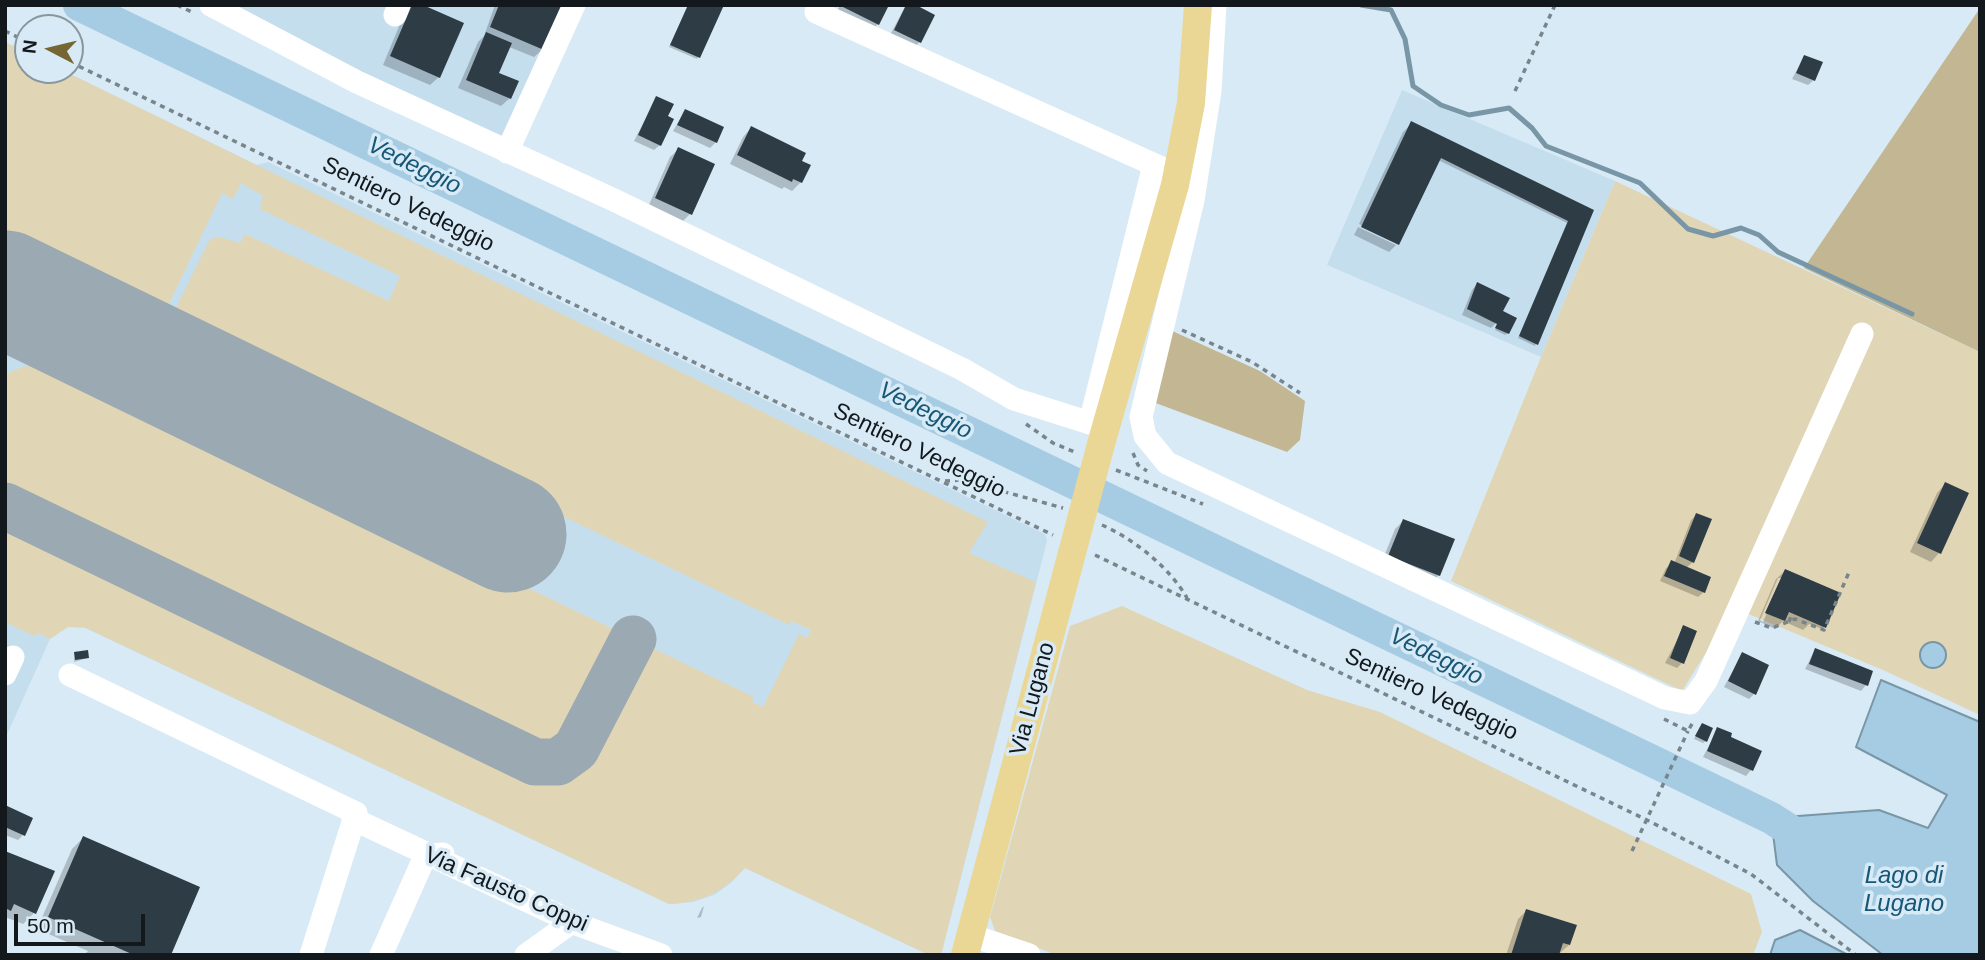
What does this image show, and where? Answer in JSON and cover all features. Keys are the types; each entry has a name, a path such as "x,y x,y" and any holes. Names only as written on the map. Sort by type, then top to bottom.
{"main road":[{"name":"Via Lugano","path":"967,945 1074,545 1166,170 1191,103 1198,5"}],"street":[{"path":"211,5 357,82 614,200 962,369 1099,444"},
{"path":"507,152 574,5"},
{"path":"1215,5 1210,91 1195,187 1141,416 1145,436 1167,463 1665,698 1690,703 1706,681 1862,334"},
{"path":"816,12 1166,170"},
{"name":"Via Fausto Coppi","path":"71,675 429,855 572,922 638,944 661,955"},
{"path":"311,955 354,816 369,812 601,920 638,944"},
{"path":"381,955 422,863 429,855 444,854 494,876 527,886"},
{"path":"526,955 572,922"},
{"path":"967,945 1029,955"}],"path":[{"path":"1516,91 1555,5"},
{"name":"Sentiero Vedeggio","path":"84,69 1646,819 1751,874 1856,955"},
{"path":"1164,322 1252,362 1300,393"},
{"path":"1020,421 1053,443 1099,444 1179,495"},
{"path":"1736,615 1772,628 1795,619 1824,630 1850,570"},
{"path":"1788,622 1792,613"},
{"path":"1632,851 1688,731"}],"shaded area":[{"path":"211,5 574,5 507,152"},
{"path":"1980,8 1980,352 1804,268"},
{"path":"5,42 14,46 14,84 84,84 84,81 257,165 268,162 1045,534 1047,541 941,955 929,955 745,868 731,883 714,895 693,902 669,904 81,626 67,627 50,639 5,739"},
{"path":"5,42 14,46 14,84 84,84 84,81 988,522 969,553 1036,582 941,955 929,955 745,868 711,895 669,904 86,628 68,627 50,639 39,633 34,636 5,622 5,375 22,368 48,364 75,369 754,697 752,702 763,707 799,634 807,638 811,630 791,621 789,625 167,326 210,239 220,237 240,243 245,234 389,301 400,276 260,209 263,196 241,183 233,199 222,193 160,322 5,247"},
{"path":"1402,90 1615,181 1541,357 1327,265"},
{"path":"1615,181 1980,352 1980,715 1883,670 1734,608 1682,691 1451,581"},
{"path":"1168,329 1260,371 1305,401 1300,440 1287,452 1153,402"},
{"path":"1122,606 1307,690 1380,712 1751,894 1762,932 1753,955 1056,955 995,931 990,917 1070,626"}],"water":[{"path":"1933,642 1942,646 1946,655 1942,664 1933,668 1924,664 1920,655 1924,646"},
{"name":"Lago di Lugano","path":"1881,680 1980,722 1980,955 1883,955 1813,901 1777,865 1771,818 1879,810 1928,828 1947,795 1856,747"},
{"name":"Lago di Lugano","path":"1800,930 1848,955 1770,955 1775,940"}],"building":[{"path":"412,5 423,5 464,23 440,78 390,56"},
{"path":"499,5 563,5 544,50 490,27"},
{"path":"688,5 724,5 700,58 670,45"},
{"path":"839,5 889,5 879,25"},
{"path":"906,5 916,5 935,15 921,43 894,30"},
{"path":"486,32 512,43 499,73 519,81 511,99 466,80"},
{"path":"1804,55 1823,62 1815,81 1796,73"},
{"path":"656,96 674,104 668,116 674,119 661,146 638,135"},
{"path":"685,109 724,127 717,143 677,125"},
{"path":"1411,121 1594,210 1538,345 1519,336 1568,221 1441,158 1399,245 1361,227"},
{"path":"751,126 806,153 802,161 811,165 802,183 793,179 792,182 737,155"},
{"path":"678,147 715,164 692,215 655,198"},
{"path":"1477,282 1510,298 1503,311 1517,318 1509,334 1495,328 1497,324 1467,309"},
{"path":"1945,482 1969,493 1941,554 1917,543"},
{"path":"1696,513 1712,519 1694,563 1679,556"},
{"path":"1403,519 1455,539 1440,576 1388,556"},
{"path":"1671,560 1711,577 1705,593 1664,576"},
{"path":"1785,569 1841,593 1826,628 1789,612 1785,621 1765,613"},
{"path":"1683,625 1697,631 1684,664 1670,658"},
{"path":"1815,648 1873,671 1868,686 1809,664"},
{"path":"88,650 89,658 75,660 74,652"},
{"path":"1742,652 1769,665 1756,695 1728,681"},
{"path":"1702,723 1713,728 1707,742 1695,736"},
{"path":"1717,727 1732,733 1731,737 1762,751 1753,771 1707,751"},
{"path":"5,805 33,818 25,836 5,827"},
{"path":"83,836 200,887 171,955 134,955 48,917"},
{"path":"5,851 55,871 36,914 14,904 11,911 5,908"},
{"path":"1526,909 1577,925 1570,945 1563,943 1559,955 1511,955"}],"waterway":[{"name":"Vedeggio","path":"79,5 1771,818 1807,841"},
{"path":"1361,5 1391,10 1405,39 1413,86 1441,105 1469,115 1509,108 1532,128 1546,146 1640,183 1688,229 1713,236 1741,228 1759,235 1778,252 1912,314"}],"taxiway":[{"path":"5,305 33,307 99,335"},
{"path":"5,506 535,762 558,762 576,749 633,639"}],"runway":[{"path":"5,289 508,534"}]}
